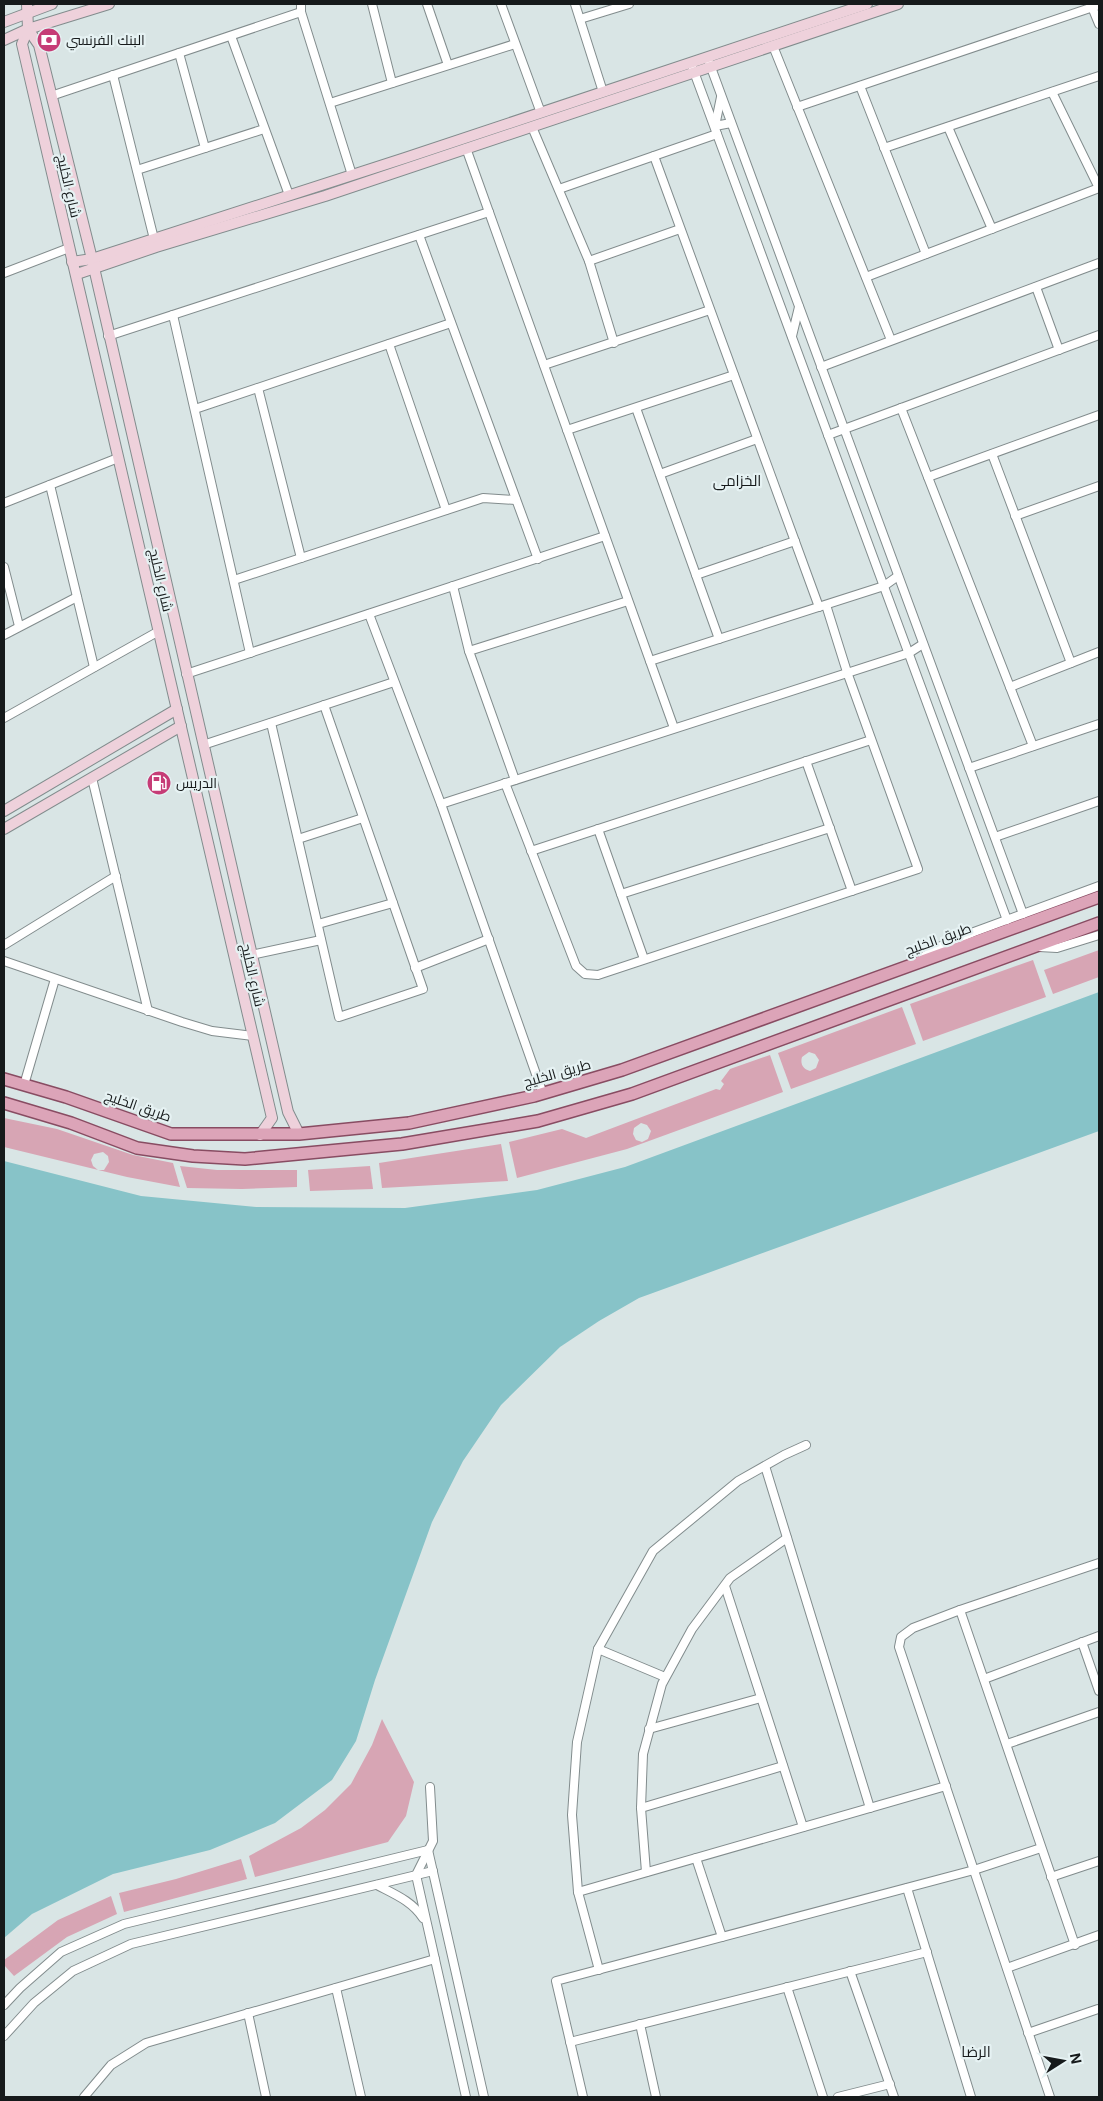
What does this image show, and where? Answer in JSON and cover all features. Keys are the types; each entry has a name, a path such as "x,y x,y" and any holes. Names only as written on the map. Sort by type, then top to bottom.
{"main road":[{"name":"طريق الخليج","path":"4,1079 66,1097 171,1134 299,1134 409,1123 543,1094 622,1070 1099,897"},
{"path":"4,1103 71,1123 137,1148 192,1156 244,1159 402,1144 538,1122 632,1094 1099,923"}],"street":[{"path":"4,22 27,8 52,4"},
{"path":"4,40 28,29 109,4"},
{"path":"372,4 392,83"},
{"path":"426,4 448,65"},
{"path":"501,4 541,113"},
{"path":"575,4 603,92"},
{"path":"580,19 629,4"},
{"path":"72,262 92,264 156,247 325,196 532,127 863,4"},
{"path":"709,62 773,46 898,4"},
{"path":"797,107 1096,6 1099,24"},
{"name":"شارع الخليج","path":"27,8 28,29 22,44 272,1118 260,1135"},
{"path":"51,96 231,36 301,8 352,175"},
{"path":"28,29 38,45 51,96 92,264 288,1112 299,1134"},
{"path":"231,36 289,195"},
{"path":"330,103 515,44"},
{"path":"773,46 891,340"},
{"path":"179,53 204,148"},
{"path":"709,62 1023,914"},
{"path":"77,274 92,264 154,239 603,92 693,68"},
{"path":"693,68 1007,920"},
{"path":"113,75 154,239"},
{"path":"884,148 1099,76"},
{"path":"860,86 926,254"},
{"path":"866,277 1099,188 1052,92"},
{"path":"721,97 715,126 731,123"},
{"path":"532,127 589,261 614,343"},
{"path":"948,127 992,229"},
{"path":"137,170 264,129"},
{"path":"559,190 717,134"},
{"path":"466,148 674,728"},
{"path":"506,783 576,966 585,974 598,975 918,869 823,606 795,542 654,156"},
{"path":"108,336 489,212"},
{"path":"589,261 680,229"},
{"path":"419,235 538,558"},
{"path":"4,273 69,248"},
{"path":"821,366 1099,263"},
{"path":"1036,287 1059,350"},
{"path":"792,336 799,307"},
{"path":"544,365 710,310"},
{"path":"173,315 250,652"},
{"path":"195,409 451,323"},
{"path":"828,435 1099,336"},
{"path":"389,344 446,510"},
{"path":"567,430 734,375"},
{"path":"258,388 301,558"},
{"path":"636,408 719,639"},
{"path":"901,408 1033,746"},
{"path":"928,478 1099,415"},
{"path":"660,474 757,439"},
{"path":"992,454 1071,663"},
{"path":"4,503 118,458"},
{"path":"50,485 94,667"},
{"path":"1015,516 1099,486"},
{"path":"234,580 483,498 516,500"},
{"path":"186,674 605,536"},
{"path":"696,575 795,542"},
{"path":"4,567 19,626"},
{"path":"650,661 884,586 898,576"},
{"path":"453,586 469,651 516,780"},
{"path":"4,635 77,597"},
{"path":"469,651 628,601"},
{"path":"369,614 441,804 543,1094"},
{"path":"4,718 159,631"},
{"path":"441,804 909,653 923,644"},
{"path":"1010,687 1099,652"},
{"path":"203,745 394,682"},
{"path":"271,723 339,1017 423,989 324,705"},
{"path":"4,811 177,709"},
{"path":"969,768 1099,724"},
{"path":"4,829 181,726"},
{"path":"532,851 871,740"},
{"path":"806,761 852,890"},
{"path":"92,778 148,1011"},
{"path":"995,837 1099,801"},
{"path":"298,839 363,818"},
{"path":"621,894 830,828"},
{"path":"598,829 644,960"},
{"path":"4,945 116,876"},
{"path":"906,967 941,946 1099,886"},
{"path":"318,924 393,904"},
{"path":"1035,946 1057,948 1099,934"},
{"path":"415,968 488,939"},
{"path":"252,955 321,940"},
{"path":"4,961 212,1031 253,1036"},
{"path":"24,1084 55,979"},
{"path":"599,1970 578,1892 572,1815 577,1742 598,1649 653,1551 738,1481 806,1446"},
{"path":"765,1466 870,1808"},
{"path":"646,1872 641,1808 643,1754 662,1684 692,1629 730,1578 787,1538"},
{"path":"1050,2097 899,1647 901,1637 913,1628 1099,1563"},
{"path":"725,1586 802,1827"},
{"path":"960,1610 1075,1945"},
{"path":"984,1679 1099,1636"},
{"path":"1082,1642 1099,1691"},
{"path":"598,1649 665,1678"},
{"path":"649,1729 761,1698"},
{"path":"1007,1744 1099,1712"},
{"path":"641,1808 783,1766"},
{"path":"578,1892 946,1786"},
{"path":"430,1787 433,1841 416,1875 466,2097"},
{"path":"583,2097 556,1981 974,1870 1041,1848"},
{"path":"428,1850 484,2097"},
{"path":"4,2005 20,1988 61,1952 124,1924 428,1850"},
{"path":"696,1858 722,1937"},
{"path":"1051,1877 1099,1861"},
{"path":"4,2036 34,2003 73,1971 131,1944 433,1871"},
{"path":"377,1885 405,1899 417,1909 427,1924"},
{"path":"907,1888 971,2097"},
{"path":"1007,1968 1099,1935"},
{"path":"570,2042 926,1952"},
{"path":"84,2097 111,2065 146,2043 435,1959"},
{"path":"850,1971 894,2097"},
{"path":"787,1987 823,2097"},
{"path":"336,1988 361,2097"},
{"path":"1028,2033 1099,2010"},
{"path":"248,2013 266,2097"},
{"path":"640,2024 656,2097"},
{"path":"838,2097 890,2084"}],"shaded area":[{"path":"1099,950 1099,977 1053,994 1044,970"},
{"path":"1033,960 1046,997 923,1041 910,1004"},
{"path":"902,1007 916,1044 791,1089 778,1053","holes":["809,1052 815,1054 819,1060 816,1068 810,1071 804,1068 801,1060 802,1057"]},
{"path":"770,1055 783,1092 627,1149 517,1178 509,1142 562,1129 586,1138 716,1089 720,1090 724,1084 721,1081 730,1069","holes":["641,1123 647,1125 651,1131 648,1139 642,1142 636,1140 633,1134 634,1128"]},
{"path":"4,1118 57,1129 133,1155 173,1163 180,1187 98,1170 4,1147","holes":["103,1152 108,1156 109,1162 104,1170 98,1170 93,1166 91,1160 94,1154"]},
{"path":"501,1144 508,1181 382,1188 379,1163"},
{"path":"180,1166 217,1170 297,1170 297,1187 187,1188"},
{"path":"370,1166 373,1189 310,1191 308,1170"},
{"path":"382,1719 414,1782 406,1816 388,1842 255,1877 249,1856 301,1828 325,1810 351,1784 372,1745"},
{"path":"241,1859 247,1879 124,1912 119,1893 176,1879"},
{"path":"111,1896 117,1914 67,1937 14,1976 4,1965 4,1960 58,1920"}],"water":[{"path":"1099,992 1099,1131 639,1298 599,1321 560,1347 501,1405 463,1461 432,1522 375,1680 356,1741 332,1780 275,1823 210,1850 113,1874 32,1914 4,1938 4,1161 141,1196 256,1207 405,1208 537,1190 625,1167"}],"place":[{"name":"البنك الفرنسي","path":"49,40"},
{"name":"الدريس","path":"159,783"}],"district":[{"name":"الخزامى","path":"737,481"},
{"name":"الرضا","path":"976,2052"}]}
